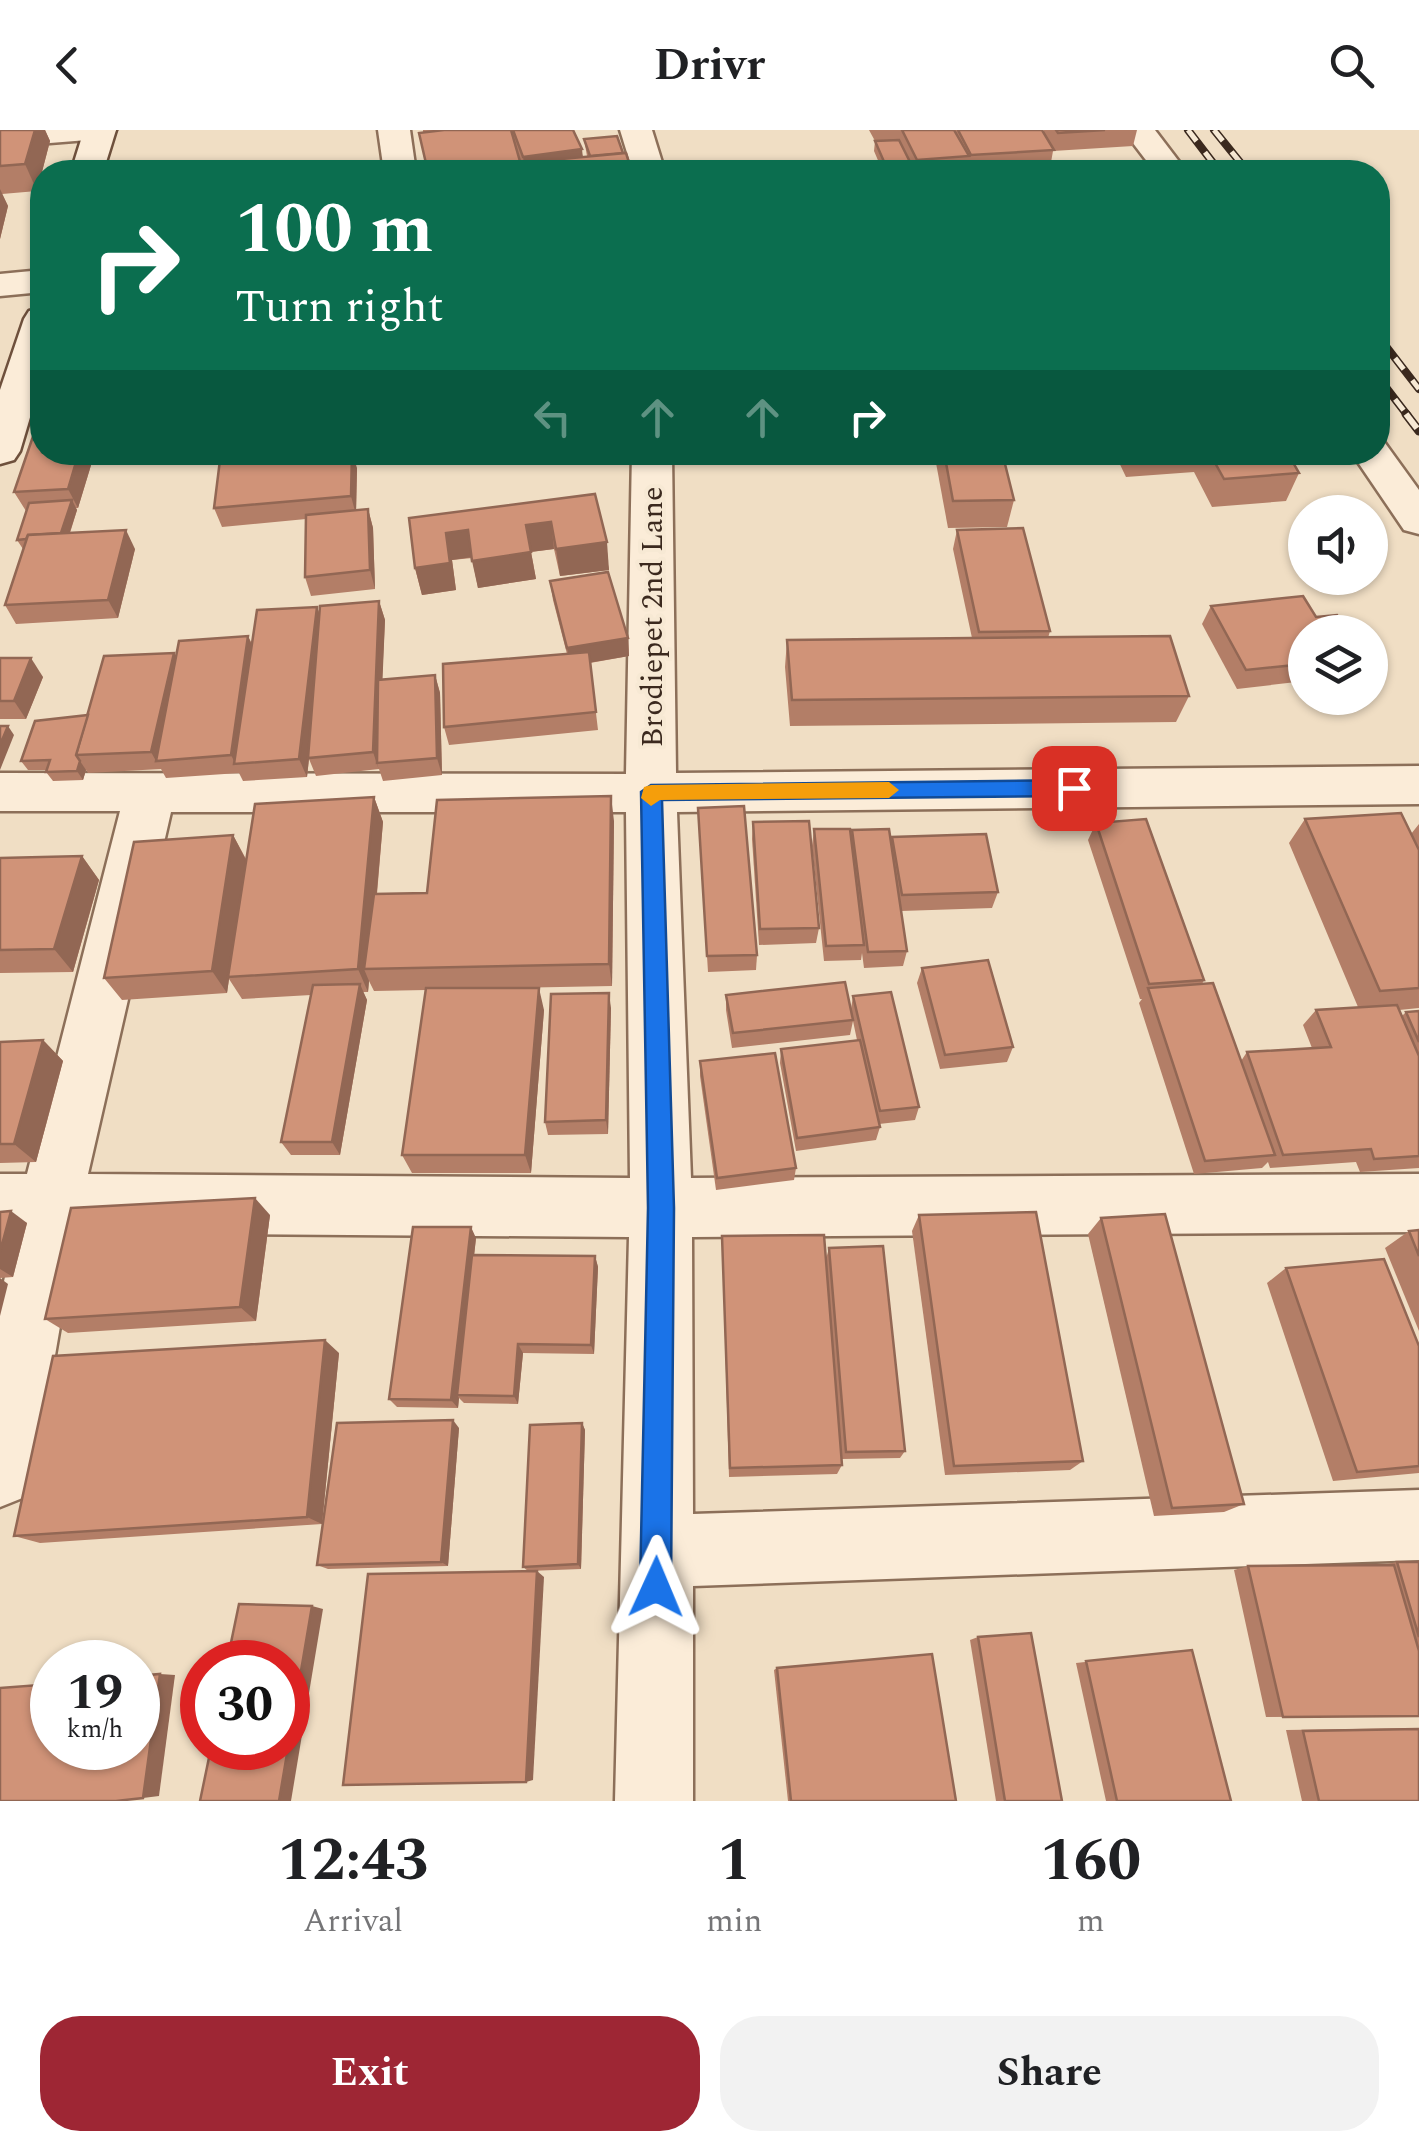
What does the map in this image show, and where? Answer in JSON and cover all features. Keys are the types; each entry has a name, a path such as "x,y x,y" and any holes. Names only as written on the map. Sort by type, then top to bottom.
{"street":[{"path":"0,138 100,130 91,160"},
{"path":"394,130 398,160"},
{"path":"636,130 646,160"},
{"path":"1139,130 1162,160"},
{"path":"0,285 30,282"},
{"path":"0,452 30,363"},
{"name":"Brodiepet 2nd Lane","path":"652,465 651,792 661,1208 654,1801"},
{"path":"1379,465 1419,520"},
{"path":"0,792 651,792 1419,784"},
{"path":"0,1472 26,1203 150,793"},
{"path":"26,1203 661,1208 1419,1203"},
{"path":"656,1551 1419,1524"}],"building":[{"path":"0,130 35,130 25,164 0,166"},
{"path":"511,130 520,160 425,160 419,133"},
{"path":"513,130 573,130 582,149 523,157"},
{"path":"902,130 954,130 969,156 917,160"},
{"path":"958,130 1042,130 1054,150 971,155"},
{"path":"1056,130 1105,130 1058,133"},
{"path":"617,136 623,153 590,156 584,139"},
{"path":"899,140 909,160 883,160 875,141"},
{"path":"626,153 628,160 551,160"},
{"path":"30,445 30,465 75,465 68,489 14,492"},
{"path":"219,465 352,465 351,496 214,508"},
{"path":"946,465 1005,465 1014,500 953,501"},
{"path":"1216,465 1294,465 1299,473 1224,479"},
{"path":"595,494 607,542 556,549 551,522 526,525 531,552 472,561 468,530 446,533 450,563 415,568 409,518"},
{"path":"72,500 61,533 28,535 17,540 29,503"},
{"path":"368,509 370,570 305,577 306,515"},
{"path":"1023,528 1050,631 979,632 957,530"},
{"path":"126,530 108,600 5,605 28,535"},
{"path":"608,572 628,638 567,648 550,581"},
{"path":"1303,596 1315,615 1288,615 1288,666 1246,670 1211,606"},
{"path":"379,601 373,752 308,758 320,606"},
{"path":"317,607 299,759 234,764 257,610"},
{"path":"248,636 231,755 156,761 179,641"},
{"path":"1170,636 1189,696 792,700 787,640"},
{"path":"589,652 596,712 444,727 443,664"},
{"path":"174,653 151,752 76,755 104,656"},
{"path":"0,658 31,658 14,701 0,701"},
{"path":"435,675 437,758 377,763 378,680"},
{"path":"88,715 76,755 80,761 77,771 46,772 50,760 21,761 35,721"},
{"path":"0,726 8,726 0,745"},
{"path":"611,796 609,964 364,969 374,894 427,893 437,800"},
{"path":"374,797 358,969 228,977 255,804"},
{"path":"744,806 757,955 707,956 698,808"},
{"path":"1401,813 1419,850 1419,988 1380,991 1305,819"},
{"path":"1146,819 1204,980 1149,984 1096,823"},
{"path":"809,821 819,928 760,929 753,822"},
{"path":"814,829 850,829 864,945 826,946"},
{"path":"889,829 907,951 868,952 852,830"},
{"path":"986,834 998,892 902,895 892,837"},
{"path":"233,835 212,971 104,978 134,842"},
{"path":"82,856 54,949 0,950 0,858"},
{"path":"988,960 1013,1047 945,1055 922,968"},
{"path":"845,982 853,1020 733,1033 726,995"},
{"path":"1213,983 1275,1155 1205,1161 1148,988"},
{"path":"360,984 332,1142 281,1142 313,985"},
{"path":"426,988 539,988 525,1155 402,1155"},
{"path":"891,992 919,1107 880,1111 853,996"},
{"path":"609,993 606,1120 545,1122 551,994"},
{"path":"1397,1005 1419,1056 1419,1156 1374,1159 1371,1149 1283,1155 1247,1052 1331,1047 1316,1010"},
{"path":"1419,1011 1419,1042 1406,1012"},
{"path":"43,1040 14,1144 0,1144 0,1042"},
{"path":"860,1040 880,1127 797,1138 781,1049"},
{"path":"775,1053 796,1168 717,1178 700,1061"},
{"path":"255,1198 240,1307 45,1319 71,1208"},
{"path":"11,1211 0,1252 0,1212"},
{"path":"1036,1212 1083,1461 954,1466 919,1215"},
{"path":"1165,1214 1244,1504 1172,1508 1101,1218"},
{"path":"413,1227 471,1227 451,1400 389,1399"},
{"path":"1419,1230 1419,1256 1409,1231"},
{"path":"824,1235 842,1465 730,1468 722,1236"},
{"path":"883,1246 905,1451 846,1452 829,1248"},
{"path":"472,1255 595,1256 591,1345 518,1344 514,1396 457,1395"},
{"path":"1384,1259 1419,1346 1419,1466 1357,1472 1286,1268"},
{"path":"325,1340 307,1517 14,1536 53,1356"},
{"path":"453,1420 441,1562 317,1565 337,1423"},
{"path":"582,1423 578,1564 523,1567 530,1425"},
{"path":"1397,1562 1419,1562 1419,1637"},
{"path":"1394,1565 1419,1651 1419,1716 1283,1717 1248,1566"},
{"path":"537,1571 526,1782 343,1785 368,1574"},
{"path":"239,1604 312,1606 306,1640 232,1640"},
{"path":"1031,1633 1062,1801 1005,1801 978,1637"},
{"path":"1192,1650 1231,1801 1117,1801 1086,1661"},
{"path":"932,1654 956,1801 791,1801 777,1668"},
{"path":"30,1686 30,1770 147,1770 143,1798 0,1801 0,1688"},
{"path":"1419,1729 1419,1801 1319,1801 1303,1731"},
{"path":"206,1770 284,1770 279,1801 200,1801"}],"railway":[{"path":"1188,130 1211,160"},
{"path":"1214,130 1238,160"},
{"path":"1390,352 1419,389"},
{"path":"1390,393 1408,416"},
{"path":"1406,414 1419,431"}],"slow traffic":[{"path":"651,798 651,792 889,790"}],"route":[{"path":"656,1587 661,1208 651,792 1074,788"}]}
